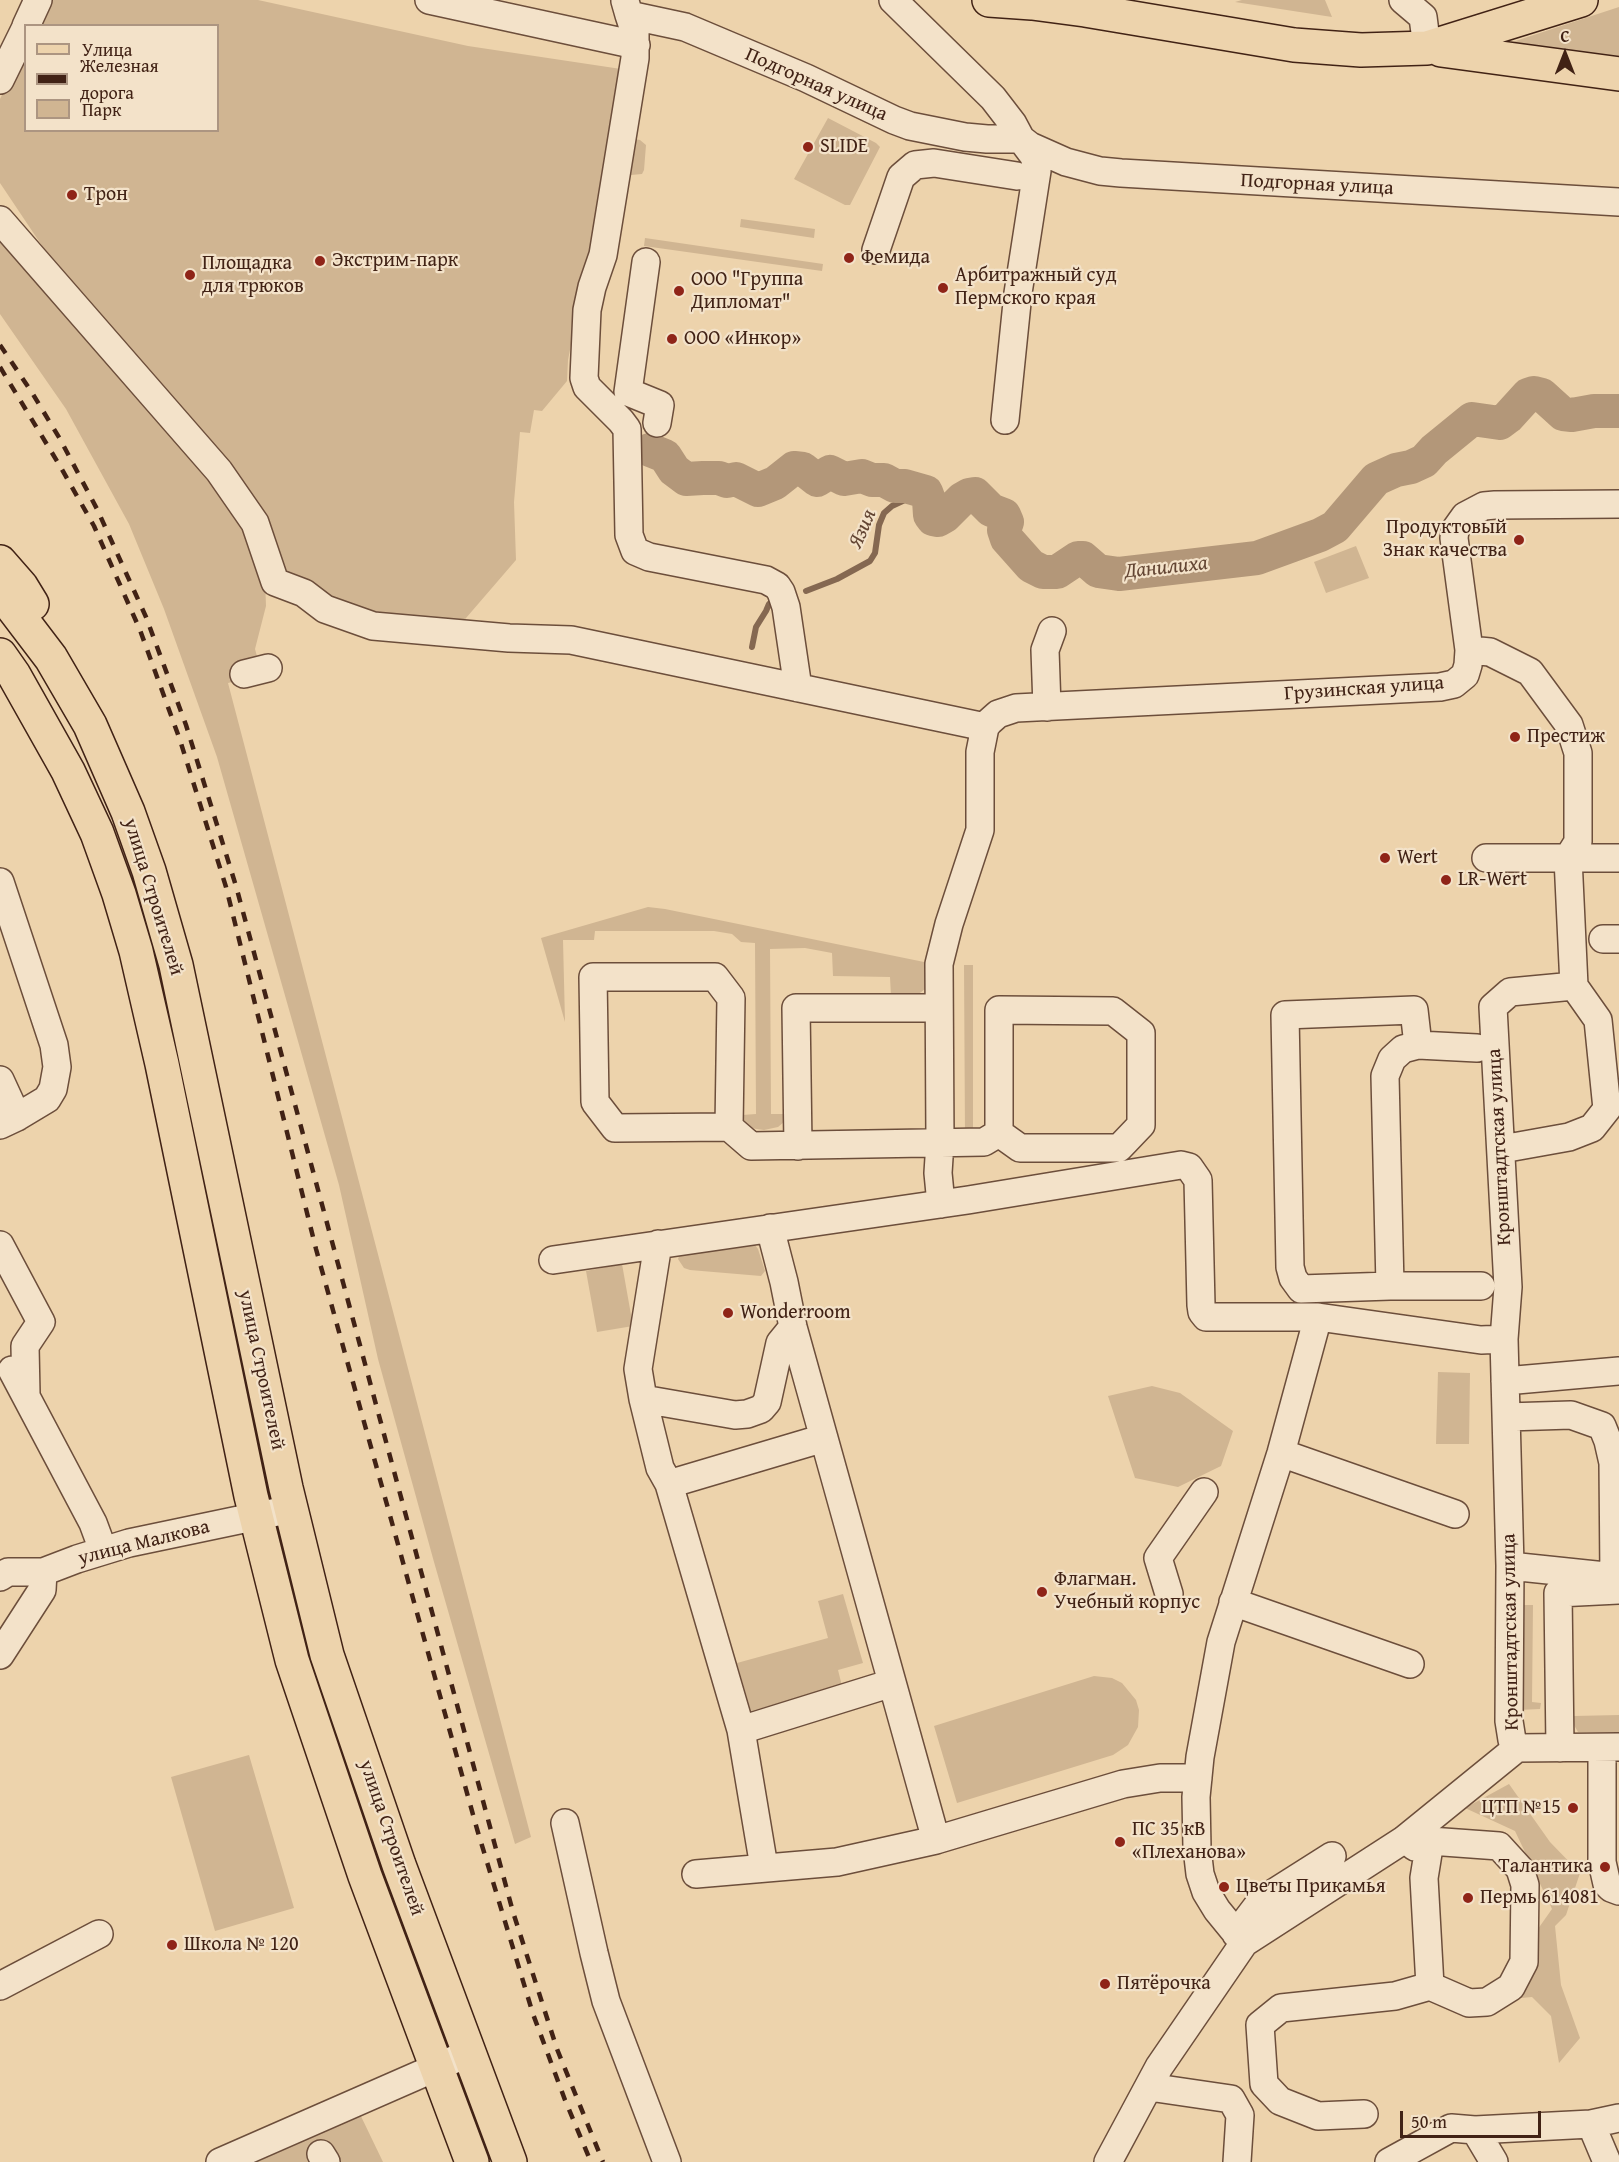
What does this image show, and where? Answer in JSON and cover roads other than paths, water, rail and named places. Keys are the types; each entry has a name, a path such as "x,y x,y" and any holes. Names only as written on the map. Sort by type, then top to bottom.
{"main road":[{"path":"989,0 1032,1 1239,37 1329,49 1427,48 1619,74"},
{"path":"1427,48 1581,0"},
{"path":"0,562 21,586 48,631 90,718 128,812"},
{"name":"улица Строителей","path":"0,591 51,658 90,725 128,812 149,871 176,965 291,1508 327,1655 399,1864 510,2162"},
{"name":"улица Строителей","path":"0,655 14,675 68,771 97,833 136,951 162,1064 256,1517 292,1660 365,1876 471,2162"},
{"path":"0,683 57,778 84,841 136,1011 162,1064"}],"street":[{"path":"27,24 38,0"},
{"path":"429,0 636,45"},
{"name":"Подгорная улица","path":"892,0 993,98 1013,124 1021,139 1030,146 1066,162 1100,171 1619,202"},
{"path":"1403,0 1423,17 1427,48"},
{"path":"627,8 635,33 636,45 623,181 589,298 583,372 587,387 627,429 629,535 635,551 649,557 766,580 777,586 786,607 798,688"},
{"name":"Подгорная улица","path":"627,8 685,27 806,78 877,113 910,126 965,137 1021,139"},
{"path":"3,66 24,29"},
{"path":"1005,420 1018,293 1036,177 1036,164 1021,139"},
{"path":"876,250 901,177 915,165 934,163 1017,176"},
{"path":"0,220 219,471 255,523 275,582 304,593 325,609 373,627 509,638 571,640 985,727"},
{"path":"646,262 628,392 660,405 657,423"},
{"name":"Грузинская улица","path":"1047,707 1440,687 1454,684 1465,675 1469,650 1454,538 1455,530 1465,516 1484,506 1496,505 1619,504"},
{"path":"941,1204 938,1173 940,1143 939,964 949,924 980,830 980,762 985,727 998,714 1008,709 1047,707 1045,650 1052,631"},
{"path":"1469,650 1490,652 1530,672 1569,725 1578,753 1578,842 1568,858 1574,986 1598,1020 1607,1109 1593,1128 1569,1137 1502,1149"},
{"path":"1486,858 1619,858"},
{"path":"0,882 54,1045 57,1067 53,1089 47,1099 8,1121 0,1080"},
{"path":"729,1127 731,998 715,977 593,977 595,1102 615,1128 729,1127 751,1146 984,1142 999,1133"},
{"name":"Кронштадтская улица","path":"1108,2162 1159,2067 1240,1938 1418,1840 1517,1748 1512,1740 1509,1721 1510,1566 1504,1339 1508,1287 1493,1007 1510,992 1574,986"},
{"path":"798,1146 796,1008 939,1008"},
{"path":"1418,1046 1414,1010 1285,1015 1290,1267 1293,1278 1301,1289 1481,1286"},
{"path":"999,1011 1113,1011 1141,1033 1141,1125 1119,1148 1020,1148 999,1133 999,1011"},
{"path":"1390,1286 1385,1076 1392,1059 1403,1049 1418,1046 1477,1048"},
{"path":"553,1260 941,1204 1181,1165 1189,1167 1198,1180 1200,1188 1201,1305 1206,1317 1318,1317 1481,1340 1504,1339"},
{"path":"770,1228 793,1327 936,1840"},
{"path":"658,1244 638,1369 643,1399 660,1468 669,1484 741,1730 764,1867"},
{"path":"0,1245 41,1322 25,1346 26,1395"},
{"path":"1318,1317 1281,1453 1221,1642 1198,1778 1197,1848 1200,1874 1206,1892 1217,1911 1240,1938 1262,1901 1332,1856"},
{"path":"643,1399 735,1415 761,1409 767,1402 780,1343 793,1327"},
{"path":"12,1370 93,1523 103,1550"},
{"path":"1505,1381 1619,1371"},
{"path":"1506,1417 1571,1415 1602,1426 1613,1463 1617,1582"},
{"path":"669,1484 824,1438"},
{"path":"1281,1453 1455,1514"},
{"path":"1169,1594 1158,1558 1204,1492"},
{"name":"улица Малкова","path":"3,1568 43,1572 129,1543 291,1508"},
{"path":"1510,1566 1617,1582"},
{"path":"0,1655 42,1590 43,1572"},
{"path":"1560,1748 1558,1593 1617,1582"},
{"path":"1233,1602 1410,1664"},
{"path":"741,1730 892,1683"},
{"path":"1517,1748 1610,1748 1602,1862 1607,1884 1619,1891"},
{"path":"696,1874 837,1862 936,1840 1123,1784 1160,1778 1198,1778"},
{"path":"565,1823 606,2001 667,2162"},
{"path":"1364,2114 1318,2116 1280,2101 1264,2084 1260,2025 1281,2008 1395,1996 1430,1986 1468,2003 1487,2002 1511,1987 1524,1962 1525,1885 1520,1869 1499,1846 1418,1840 1424,1878 1430,1986"},
{"path":"0,1986 99,1934"},
{"path":"220,2162 469,2053"},
{"path":"1149,2087 1231,2099 1240,2115 1237,2162"},
{"path":"1389,2162 1451,2128 1474,2130 1592,2124 1619,2118"},
{"path":"1592,2124 1607,2162"},
{"path":"1474,2130 1494,2162"}],"waterway":[{"name":"Данилиха","path":"650,450 665,456 674,470 686,479 719,478 727,481 736,479 758,490 775,483 794,468 803,469 817,480 830,472 844,479 862,476 872,480 884,480 895,486 905,486 926,492 930,515 933,519 938,520 962,499 975,494 991,510 1004,515 1007,522 1004,530 1007,539 1031,566 1043,572 1057,572 1078,558 1083,558 1098,571 1119,574 1257,558 1320,535 1335,527 1376,479 1424,461 1472,419 1500,423 1528,395 1534,393 1542,395 1563,414 1619,411"},
{"name":"Язия","path":"806,591 837,579 870,561 875,553 879,525 884,513 892,506 907,499 914,489"},
{"name":"Язия","path":"752,647 756,627 774,599"}],"railway":[{"path":"0,345 60,439 97,509 146,617 186,725 236,886 513,1912 557,2049 603,2162"},
{"path":"0,367 94,526 140,630 180,740 226,887 316,1249 477,1829 533,2014 591,2162"}],"place":[{"name":"SLIDE","path":"808,147"},
{"name":"Трон","path":"72,195"},
{"name":"Фемида","path":"849,258"},
{"name":"Экстрим-парк","path":"320,261"},
{"name":"Площадка для трюков","path":"190,275"},
{"name":"Арбитражный суд Пермского края","path":"943,288"},
{"name":"ООО \"Группа Дипломат\"","path":"679,291"},
{"name":"ООО «Инкор»","path":"672,339"},
{"name":"Продуктовый Знак качества","path":"1519,540"},
{"name":"Престиж","path":"1515,737"},
{"name":"Wert","path":"1385,858"},
{"name":"LR-Wert","path":"1446,880"},
{"name":"Wonderroom","path":"728,1313"},
{"name":"Флагман. Учебный корпус","path":"1042,1592"},
{"name":"ЦТП №15","path":"1573,1808"},
{"name":"ПС 35 кВ «Плеханова»","path":"1120,1842"},
{"name":"Талантика","path":"1605,1867"},
{"name":"Цветы Прикамья","path":"1224,1887"},
{"name":"Пермь 614081","path":"1468,1898"},
{"name":"Школа № 120","path":"172,1945"},
{"name":"Пятёрочка","path":"1105,1984"}]}
